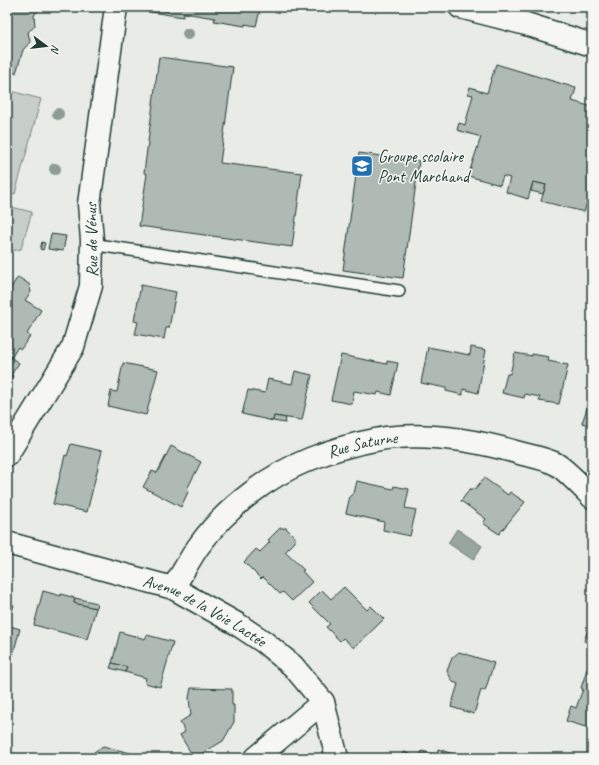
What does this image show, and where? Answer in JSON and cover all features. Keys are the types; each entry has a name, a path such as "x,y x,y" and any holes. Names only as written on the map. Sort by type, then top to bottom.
{"street":[{"name":"Rue de Vénus","path":"7,454 73,347 91,286 89,204 116,7"},
{"path":"460,7 526,24 592,44"},
{"name":"Rue Saturne","path":"173,588 198,547 221,519 251,493 274,477 305,462 334,450 365,442 396,436 443,438 472,441 494,446 557,464 592,497"},
{"name":"Avenue de la Voie Lactée","path":"7,543 173,588 226,617 264,642 293,666 323,702 337,758"},
{"path":"256,758 323,702"}],"lane":[{"path":"91,244 399,291"}],"shaded area":[{"path":"7,90 41,99 15,194 7,192"},
{"path":"7,206 32,212 21,249 7,252"},
{"path":"457,529 482,546 473,560 448,543"}],"building":[{"path":"7,7 41,8 34,15 35,26 28,32 30,42 23,50 16,73 7,71"},
{"path":"152,7 254,7 253,9 260,10 256,26 245,24 245,26 214,21 215,18 184,13 183,17 151,12"},
{"path":"159,57 233,67 220,163 302,173 292,247 139,226 147,174 144,173"},
{"path":"496,64 576,88 572,101 592,107 592,187 584,212 541,201 546,185 533,182 528,199 506,192 510,178 503,176 500,185 468,176 481,137 457,130 459,123 465,125 473,95 468,94 470,87 487,93"},
{"path":"359,153 419,161 403,278 343,270"},
{"path":"533,182 546,185 543,194 531,191"},
{"path":"51,234 66,236 63,251 48,249"},
{"path":"42,242 45,243 43,250 40,249"},
{"path":"18,277 29,284 31,292 25,300 41,310 27,334 30,336 21,349 18,347 11,358 7,355 7,293"},
{"path":"141,285 176,292 169,328 166,328 164,339 135,334 138,322 134,321"},
{"path":"428,347 470,355 471,347 486,350 478,393 463,389 463,395 446,391 446,388 421,383"},
{"path":"515,353 549,357 548,361 568,365 559,404 539,401 540,397 525,394 524,398 502,393 507,374 510,374"},
{"path":"7,355 19,363 11,375 13,376 7,385"},
{"path":"341,355 387,364 387,361 398,363 391,395 378,392 377,395 354,391 352,404 331,400"},
{"path":"123,363 158,370 146,415 108,406 111,391 117,392"},
{"path":"295,371 312,375 302,420 274,416 273,421 242,414 248,390 265,393 268,379 292,384"},
{"path":"592,393 592,426 582,423"},
{"path":"274,416 286,418 285,423 273,421"},
{"path":"71,444 102,451 87,512 53,504 65,455 67,456"},
{"path":"171,446 201,462 187,489 189,490 181,507 143,487 152,471 157,473"},
{"path":"484,478 508,495 510,492 525,502 499,534 483,523 486,519 461,501 470,489 475,489"},
{"path":"357,481 393,489 394,486 409,489 405,508 416,510 410,536 383,530 384,522 346,513 350,496 354,493"},
{"path":"280,528 286,528 295,537 295,542 285,552 304,570 302,571 312,582 292,601 283,592 280,594 263,577 261,579 244,562 256,549 260,552 270,542 268,540"},
{"path":"344,587 367,610 371,606 384,619 354,648 343,638 340,641 326,627 330,624 309,603 322,590 331,599"},
{"path":"43,591 75,598 74,603 96,608 87,639 34,625"},
{"path":"75,598 97,603 96,608 74,603"},
{"path":"7,604 14,605 7,625"},
{"path":"592,617 592,644 584,641"},
{"path":"7,625 20,629 7,676"},
{"path":"120,632 145,639 147,635 173,642 160,687 145,683 146,678 125,672 127,667 112,663"},
{"path":"459,652 494,663 485,691 481,690 474,714 451,707 458,684 453,682 447,671 452,658"},
{"path":"112,663 127,667 125,672 110,668"},
{"path":"587,669 592,671 592,729 566,721 571,706 576,708 583,689 581,688"},
{"path":"191,688 232,689 232,705 234,705 234,722 223,741 194,758 180,735 185,732 180,722 191,715 189,698"},
{"path":"103,746 130,753 134,758 93,758 94,752"},
{"path":"438,749 456,755 455,758 419,758 422,751 437,755"},
{"path":"404,752 419,758 402,758"},
{"path":"130,753 144,757 144,758 134,758"}],"place":[{"name":"Groupe scolaire Pont Marchand","path":"362,166"}]}
